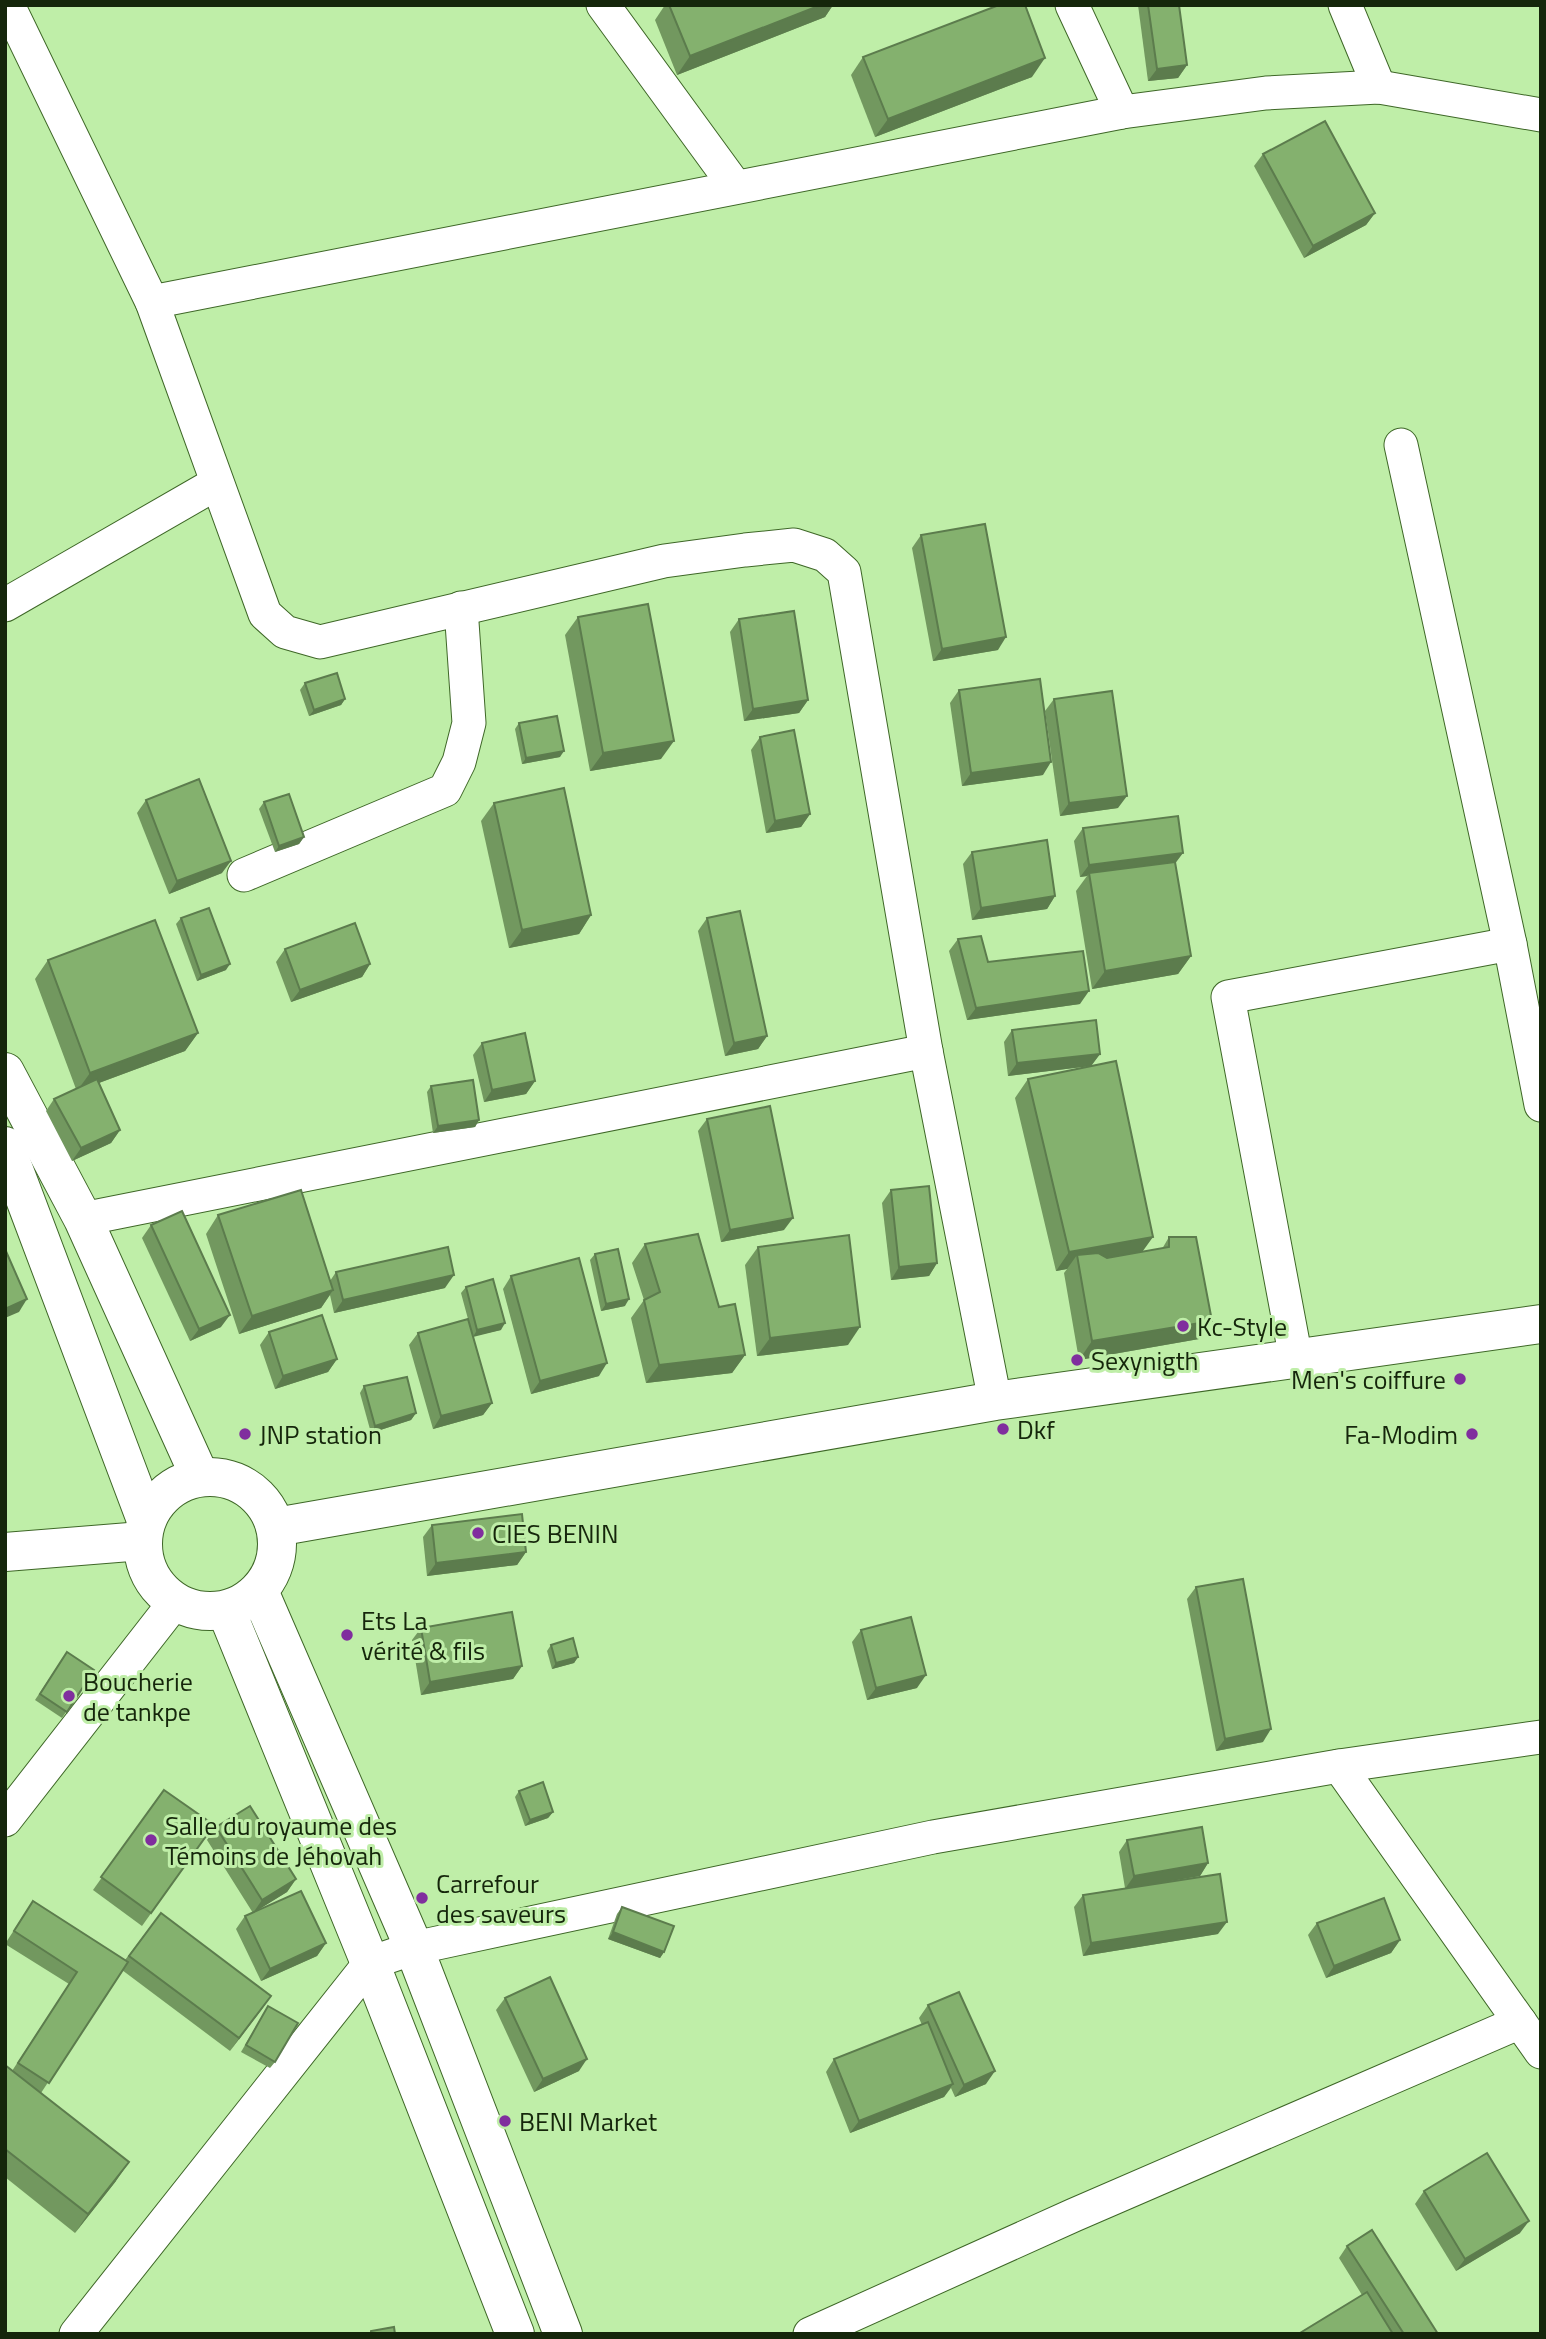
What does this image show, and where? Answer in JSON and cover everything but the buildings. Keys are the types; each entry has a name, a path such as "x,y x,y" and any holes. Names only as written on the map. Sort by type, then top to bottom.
{"main road":[{"path":"5,1072 83,1219 200,1477"},
{"path":"5,1146 144,1531 145,1565 157,1586 175,1602 200,1611 226,1610 244,1603 259,1591 272,1572 277,1550 276,1527 265,1505 248,1488 225,1478 200,1477 167,1491 144,1531"},
{"path":"276,1527 995,1401 1541,1324"},
{"path":"5,1552 144,1531"},
{"path":"259,1591 414,1948 563,2334"},
{"path":"226,1610 370,1963 515,2334"}],"street":[{"path":"8,5 152,302 265,614 285,632 320,642 664,561 794,545 825,555 844,572 926,1051 995,1401"},
{"path":"603,5 735,186"},
{"path":"1072,5 1122,112"},
{"path":"1345,5 1379,87"},
{"path":"152,302 1122,112 1266,93 1379,87 1541,115"},
{"path":"1401,445 1510,944 1541,1105"},
{"path":"5,605 217,483"},
{"path":"244,875 445,789 459,762 469,723 461,608"},
{"path":"1296,1359 1228,997 1510,944"},
{"path":"83,1219 926,1051"},
{"path":"5,1820 175,1602"},
{"path":"83,2329 370,1963 414,1948 933,1837 1339,1766 1541,1737"},
{"path":"1339,1766 1541,2052"},
{"path":"810,2334 1074,2215 1520,2022"}],"place":[{"name":"Kc-Style","path":"1183,1326"},
{"name":"Sexynigth","path":"1077,1360"},
{"name":"Men's coiffure","path":"1460,1379"},
{"name":"Dkf","path":"1003,1429"},
{"name":"JNP station","path":"245,1434"},
{"name":"Fa-Modim","path":"1472,1434"},
{"name":"CIES BENIN","path":"478,1533"},
{"name":"Ets La vérité & fils","path":"347,1635"},
{"name":"Boucherie de tankpe","path":"69,1696"},
{"name":"Salle du royaume des Témoins de Jéhovah","path":"151,1840"},
{"name":"Carrefour des saveurs","path":"422,1898"},
{"name":"BENI Market","path":"505,2121"}]}
